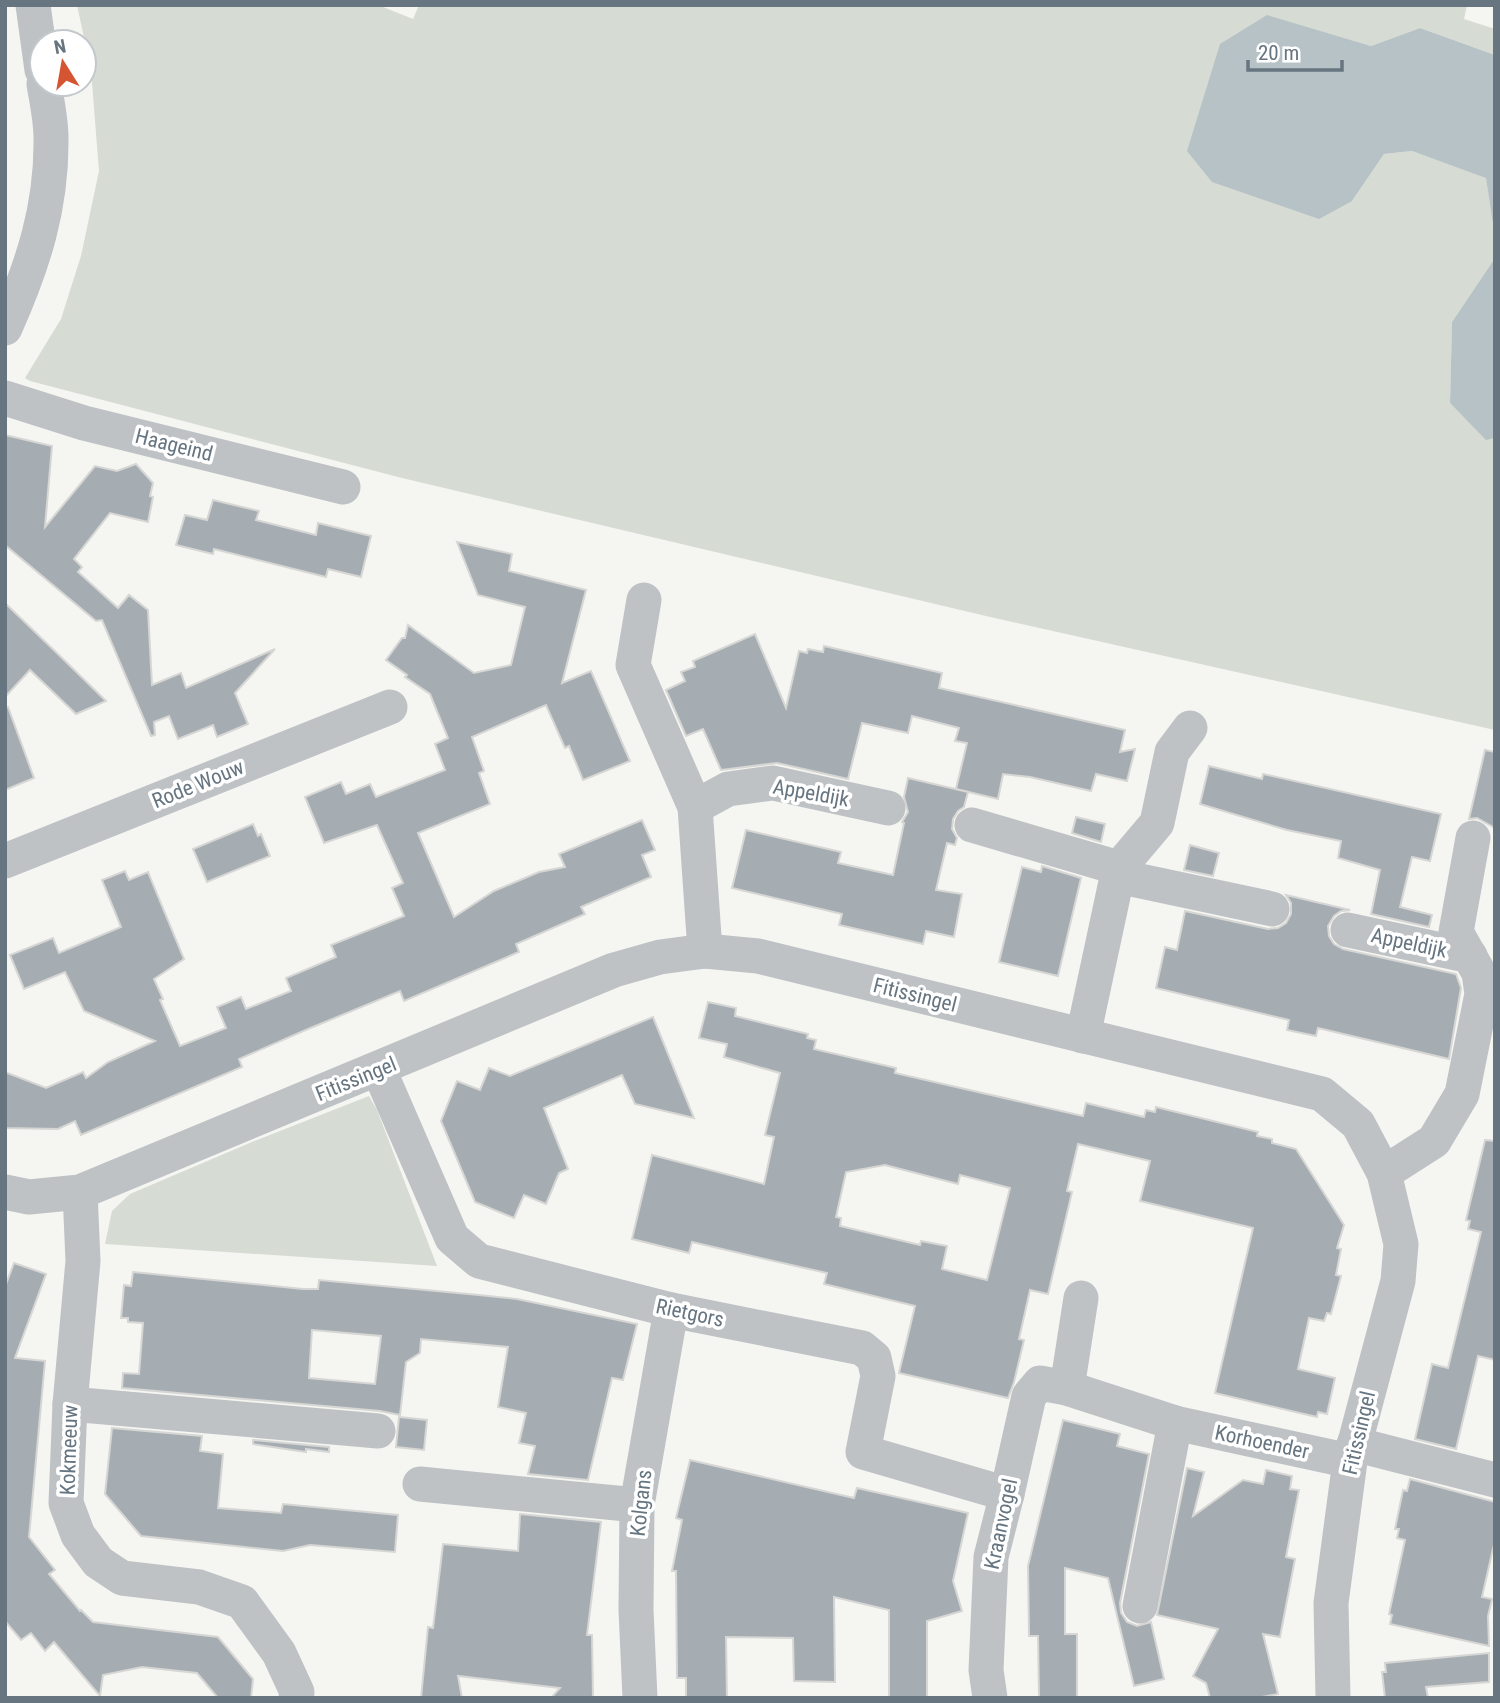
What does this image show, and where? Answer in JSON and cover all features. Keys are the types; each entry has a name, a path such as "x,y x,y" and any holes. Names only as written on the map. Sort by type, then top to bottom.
{"street":[{"path":"33,5 36,28"},
{"path":"5,328 35,254 48,200 51,136 46,98"},
{"name":"Haageind","path":"5,398 84,423 343,487"},
{"path":"644,600 633,665 695,807 705,951"},
{"name":"Rode Wouw","path":"5,861 390,707"},
{"path":"1083,1036 1118,872 1157,823 1172,752 1190,728"},
{"name":"Appeldijk","path":"695,807 728,789 773,783 888,808"},
{"path":"972,825 1118,872 1272,909"},
{"path":"1384,1172 1434,1142 1461,1094 1488,998 1479,973 1456,932 1473,838"},
{"name":"Appeldijk","path":"1348,930 1470,957"},
{"name":"Fitissingel","path":"5,1192 29,1197 80,1192 379,1070 614,970 660,957 705,951 758,956 1322,1094 1358,1124 1384,1172 1401,1244 1398,1281 1352,1452 1331,1603 1333,1698"},
{"name":"Rietgors","path":"379,1070 452,1238 479,1261 671,1310 862,1348 874,1358 878,1376 863,1452 1007,1494"},
{"name":"Kokmeeuw","path":"80,1192 83,1261 70,1404 66,1503 78,1535 98,1562 122,1578 199,1587 243,1602 279,1653 297,1692 296,1698"},
{"path":"1067,1388 1081,1298"},
{"name":"Kolgans","path":"640,1698 636,1610 637,1505 671,1310"},
{"name":"Kraanvogel","path":"990,1698 986,1670 991,1557 1029,1396 1040,1383 1067,1388 1175,1423"},
{"path":"70,1404 377,1431"},
{"path":"1140,1606 1175,1423"},
{"name":"Korhoender","path":"1175,1423 1352,1452 1495,1480"},
{"path":"420,1484 637,1505"}],"shaded area":[{"path":"77,5 378,5 413,19 419,5 1467,5 1464,19 1495,29 1495,55 1420,28 1371,46 1267,16 1352,201 1384,154 1412,151 1486,177 1495,238 1495,258 1452,322 1450,403 1486,439 1495,438 1495,730 986,616 402,478 30,381 25,378 61,319 81,256 99,171 93,98 98,98 98,28 82,28"},
{"path":"1267,15 1371,46 1420,28 1495,55 1495,238 1486,178 1412,151 1384,154 1352,201 1319,219 1212,182 1187,151 1220,44"},
{"path":"1495,258 1495,438 1486,440 1450,403 1452,322"},
{"path":"369,1096 377,1110 437,1266 105,1244 112,1211 130,1194"}],"building":[{"path":"5,435 52,446 45,527 95,466 117,471 136,464 153,483 148,522 110,513 74,559 82,567 78,572 118,608 129,595 148,610 152,685 181,673 186,688 275,649 235,693 248,724 217,737 213,725 178,739 169,716 154,722 155,735 151,736 102,620 96,621 5,545"},
{"path":"213,500 259,511 256,520 316,535 318,523 371,536 361,577 328,569 326,577 214,549 213,554 176,545 185,515 207,520"},
{"path":"457,542 512,554 509,571 586,590 562,683 591,671 630,761 583,780 569,746 565,748 546,705 472,737 484,771 479,773 490,804 418,833 454,917 494,891 539,872 565,867 559,854 642,820 655,850 642,855 651,877 581,907 585,914 516,944 519,952 404,1001 400,991 308,1029 239,1059 242,1067 81,1135 75,1121 58,1129 5,1128 5,1072 46,1088 83,1072 86,1078 108,1062 155,1041 84,1011 65,972 24,989 10,955 53,938 59,953 121,927 102,880 125,871 129,880 148,872 184,959 154,979 180,1046 226,1028 217,1007 241,997 246,1009 291,991 286,978 336,957 331,945 404,916 392,888 403,883 377,825 324,843 305,797 341,782 346,794 370,784 376,797 445,770 435,744 448,738 430,694 386,660 402,638 405,638 408,625 474,673 511,665 525,607 478,595"},
{"path":"5,603 106,701 76,714 30,670 5,697"},
{"path":"755,634 786,708 799,651 807,653 808,649 823,652 824,646 942,673 939,688 1125,730 1120,752 1135,749 1127,781 1096,774 1091,791 1030,777 1003,774 998,799 956,789 967,743 955,741 959,728 912,716 908,733 862,723 848,779 777,763 721,770 703,729 686,736 666,690 685,681 681,672 695,667 693,661"},
{"path":"8,707 34,778 5,790 5,708"},
{"path":"1485,750 1495,752 1495,828 1477,818 1469,819"},
{"path":"1209,766 1262,779 1263,774 1441,814 1430,861 1412,857 1400,907 1432,915 1429,927 1371,914 1380,870 1338,858 1341,841 1287,830 1200,804"},
{"path":"908,778 968,792 964,807 953,819 952,829 957,838 955,845 947,843 936,890 962,894 954,937 926,931 923,944 839,925 842,914 732,888 746,830 841,852 838,863 893,875 904,823 902,822 908,812 904,797"},
{"path":"1076,817 1105,824 1101,842 1072,833"},
{"path":"253,824 258,836 261,834 270,856 207,882 193,849"},
{"path":"1190,845 1219,853 1213,876 1184,870"},
{"path":"1042,866 1081,878 1058,976 999,962 1022,867 1041,872"},
{"path":"1286,895 1350,910 1341,911 1334,916 1328,926 1329,936 1334,944 1343,949 1456,974 1461,988 1449,1059 1318,1028 1316,1036 1287,1030 1289,1020 1156,988 1165,947 1177,950 1185,911 1268,929 1278,928 1286,923 1291,914 1291,903"},
{"path":"708,1002 736,1008 735,1016 808,1034 807,1038 816,1040 814,1049 896,1068 895,1073 1083,1116 1086,1103 1144,1117 1146,1110 1155,1112 1156,1107 1258,1132 1257,1136 1272,1139 1272,1143 1296,1149 1344,1225 1337,1248 1341,1249 1336,1275 1341,1276 1331,1314 1327,1313 1324,1321 1309,1318 1298,1369 1335,1378 1327,1414 1318,1412 1317,1417 1215,1393 1253,1228 1140,1201 1150,1161 1078,1144 1067,1191 1072,1192 1048,1294 1030,1290 1019,1339 1024,1340 1008,1398 899,1373 915,1306 824,1284 827,1273 692,1242 689,1253 632,1239 652,1155 764,1184 774,1137 765,1135 780,1073 724,1057 727,1044 699,1038","holes":["885,1165 958,1184 960,1175 1010,1188 987,1280 942,1269 947,1246 921,1241 920,1245 840,1226 841,1218 836,1217 846,1172"]},
{"path":"653,1017 694,1118 635,1104 622,1075 544,1108 568,1169 559,1173 546,1204 524,1195 514,1218 475,1202 441,1121 457,1081 480,1090 489,1068 510,1076"},
{"path":"1485,1140 1495,1141 1495,1360 1478,1356 1456,1449 1415,1439 1432,1364 1448,1368 1481,1232 1468,1229 1470,1221 1466,1220"},
{"path":"14,1263 46,1274 15,1358 45,1361 29,1537 55,1570 49,1574 80,1611 93,1622 218,1637 253,1679 251,1698 218,1698 197,1673 142,1667 103,1675 100,1696 54,1642 45,1651 31,1633 21,1640 5,1621 5,1287"},
{"path":"133,1272 303,1289 318,1289 319,1280 517,1299 637,1324 623,1380 612,1378 588,1480 528,1474 535,1446 519,1443 526,1413 498,1407 508,1347 421,1339 420,1353 406,1362 400,1415 122,1388 123,1373 139,1374 143,1323 128,1322 128,1318 121,1318 124,1285 131,1286","holes":["312,1330 381,1336 375,1384 309,1378"]},
{"path":"399,1417 427,1420 424,1450 396,1447"},
{"path":"1063,1420 1120,1434 1117,1446 1149,1454 1120,1603 1121,1613 1127,1622 1137,1626 1151,1622 1164,1679 1134,1686 1108,1578 1065,1568 1065,1634 1077,1634 1077,1698 1039,1698 1038,1636 1029,1636 1028,1566"},
{"path":"112,1428 202,1436 200,1451 223,1454 218,1508 281,1513 283,1504 398,1515 395,1552 310,1545 283,1551 141,1536 105,1494"},
{"path":"253,1440 329,1447 329,1452 306,1449 306,1452 253,1444"},
{"path":"690,1460 854,1498 857,1488 968,1513 953,1581 962,1611 927,1621 927,1698 889,1698 889,1610 834,1597 835,1682 794,1681 793,1638 726,1637 727,1698 686,1698 686,1678 677,1678 676,1571 672,1571 682,1520 676,1518"},
{"path":"1187,1468 1204,1472 1193,1516 1243,1480 1263,1484 1266,1470 1292,1476 1290,1489 1299,1490 1286,1557 1295,1559 1280,1637 1263,1634 1278,1694 1257,1698 1210,1698 1206,1683 1193,1676 1218,1629 1157,1615"},
{"path":"1410,1479 1495,1502 1495,1540 1482,1597 1492,1599 1488,1616 1489,1646 1390,1624 1392,1615 1389,1614 1405,1540 1397,1538 1399,1529 1395,1529 1403,1490 1407,1491"},
{"path":"520,1514 601,1522 587,1635 592,1635 593,1698 551,1698 560,1688 458,1676 462,1698 421,1698 428,1627 433,1628 443,1544 518,1551"},
{"path":"1489,1653 1489,1682 1426,1687 1428,1698 1385,1698 1382,1672 1386,1672 1385,1663"}]}
